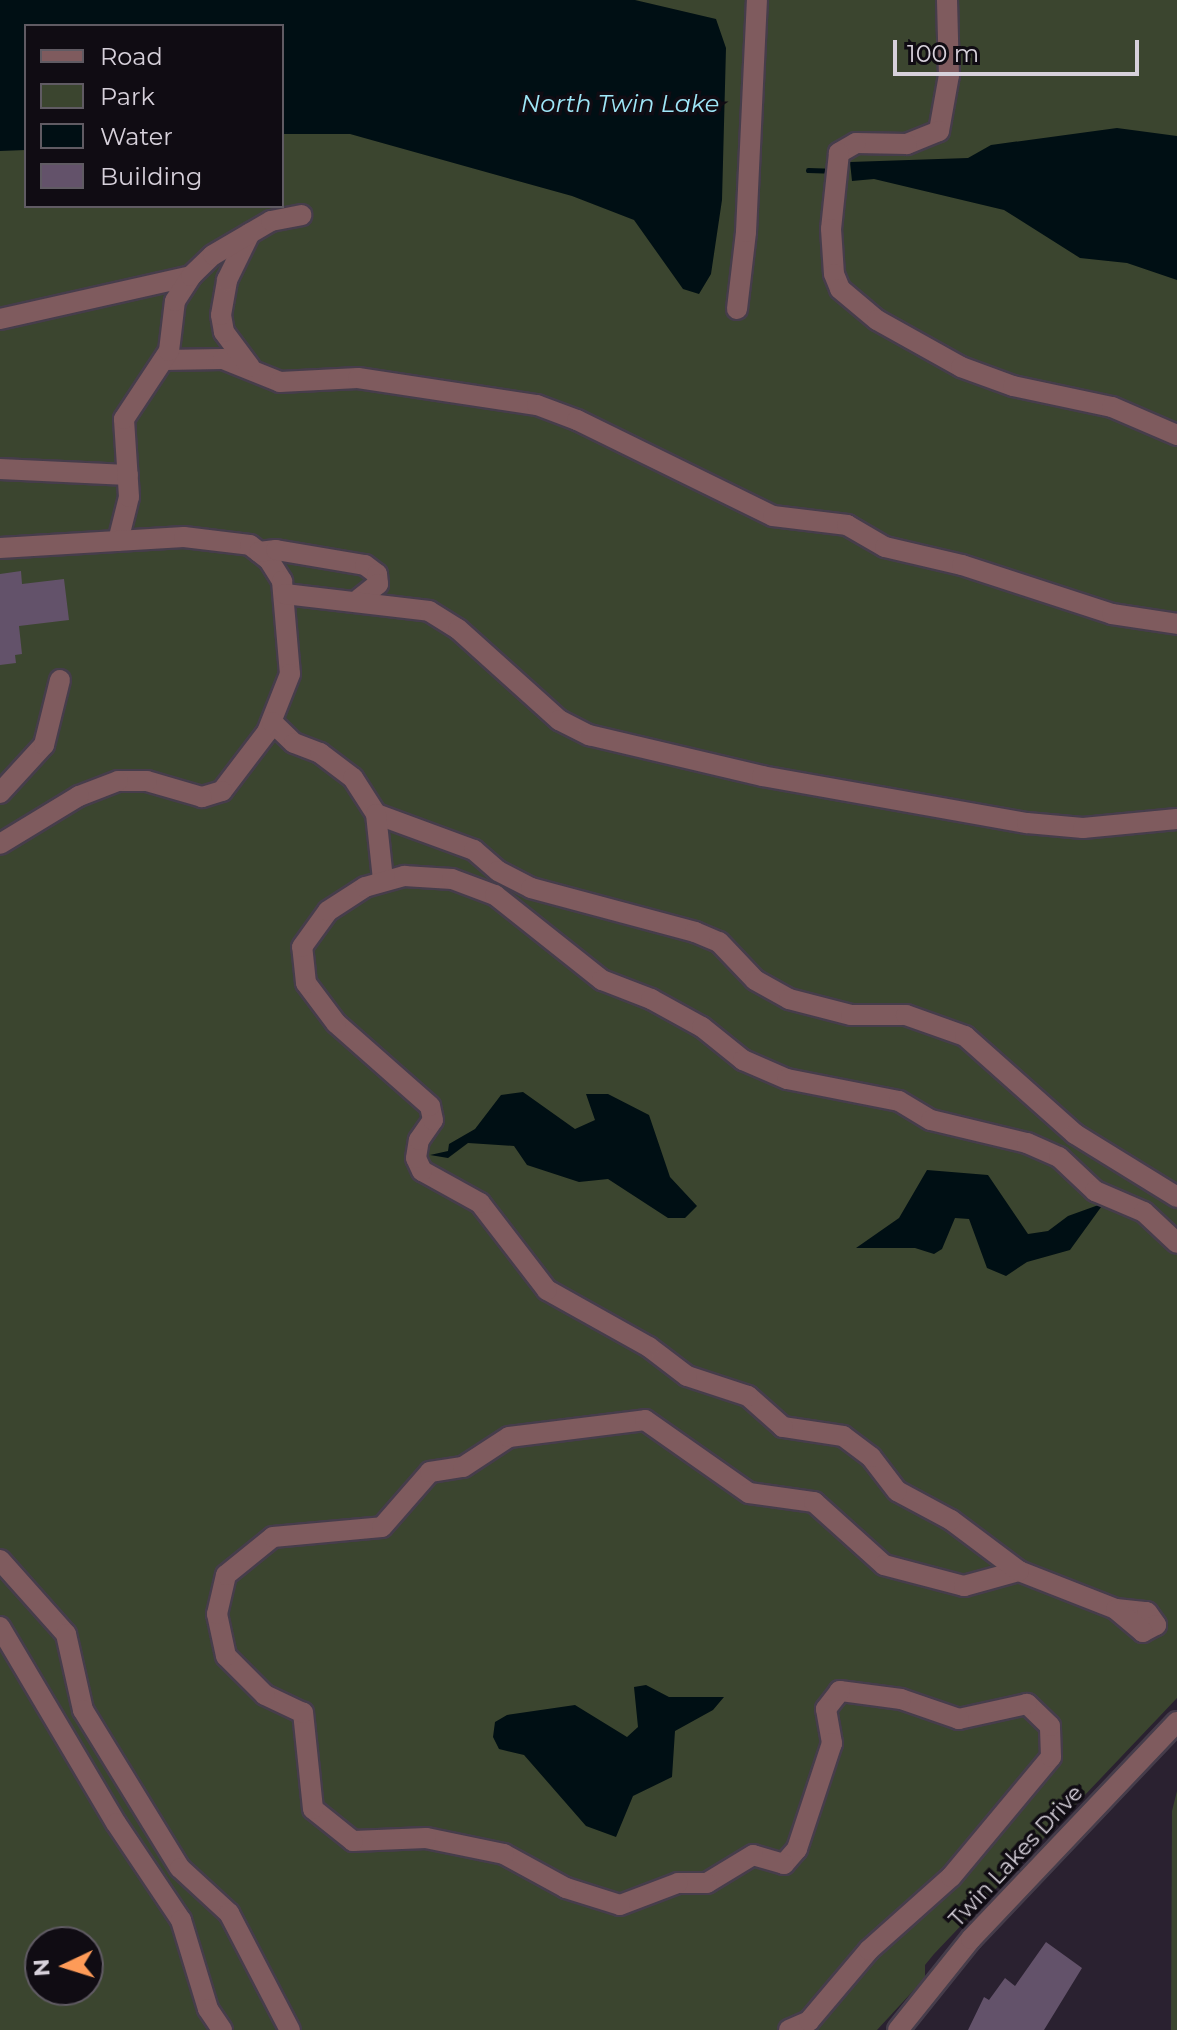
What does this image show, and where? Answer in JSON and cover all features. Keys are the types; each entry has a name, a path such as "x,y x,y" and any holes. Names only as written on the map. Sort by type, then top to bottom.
{"street":[{"path":"737,309 746,232 757,0"},
{"path":"947,0 949,75 939,131 907,144 856,143 839,153 831,229 834,274 852,302 986,377 1112,407 1177,435"},
{"path":"118,541 129,497 124,419 164,360 173,334 175,301 191,276 251,231 301,215"},
{"path":"250,367 224,332 221,315 227,280 251,231"},
{"path":"0,319 191,276"},
{"path":"164,360 203,357 250,367 280,382 358,378 537,405 577,420 773,516 847,525 885,547 962,565 1112,614 1177,624"},
{"path":"0,469 128,475"},
{"path":"0,548 222,538 259,552 340,558 377,574 404,606"},
{"path":"0,844 79,796 118,781 147,781 202,797 222,791 272,722 290,674 282,581 259,552"},
{"path":"359,599 378,584 377,574"},
{"path":"285,594 359,599 429,611 458,629 559,720 589,735 762,776 1027,823 1083,828 1177,819"},
{"path":"0,793 44,745 60,680"},
{"path":"272,722 294,743 320,753 353,778 376,814 383,880"},
{"path":"376,814 474,850 498,871 531,888 695,932 719,942 755,980 789,999 851,1015 906,1015 965,1036 1075,1134 1177,1197"},
{"path":"1116,1609 1019,1571 951,1520 897,1491 871,1457 843,1436 783,1427 748,1396 687,1376 649,1347 547,1290 480,1203 422,1171 416,1158 419,1140 433,1120 430,1106 336,1023 306,983 302,947 328,911 383,880 452,879 495,895 602,980 651,999 702,1027 743,1060 787,1079 899,1101 931,1120 1027,1143 1059,1157 1095,1191 1144,1212 1177,1243"},
{"path":"789,2030 809,2021 869,1950 951,1877 1051,1757 1050,1726 1027,1704 959,1719 901,1699 840,1691 826,1709 832,1743 797,1849 784,1864 769,1864 753,1855 707,1883 678,1883 620,1905 566,1888 504,1854 426,1838 353,1841 313,1809 303,1713 265,1695 226,1656 217,1614 226,1575 273,1537 382,1527 430,1472 463,1467 509,1437 645,1420 749,1493 814,1502 884,1565 964,1586 1019,1571"},
{"path":"0,1560 66,1634 83,1710 180,1868 229,1913 290,2030"},
{"path":"0,1627 116,1823 181,1920 208,2009 222,2030"},
{"name":"Twin Lakes Drive","path":"898,2030 971,1939 1177,1722"}],"green space":[{"path":"0,0 1177,0 1177,1698 934,1954 925,1965 925,1978 877,2030 0,2030"},
{"path":"1177,1791 1177,2030 1171,2030 1172,1811"}],"water":[{"name":"North Twin Lake","path":"0,0 635,0 716,19 726,48 722,200 711,274 699,294 683,289 634,220 572,196 350,134 284,134 284,24 24,24 24,150 0,151"},
{"path":"1117,128 1177,136 1177,280 1127,263 1080,258 1004,210 874,179 852,181 850,162 968,158 991,145"},
{"path":"523,1092 575,1129 595,1120 586,1094 608,1094 649,1115 670,1177 697,1206 685,1218 668,1218 608,1179 579,1182 527,1165 514,1146 468,1143 448,1158 430,1155 448,1151 449,1144 475,1129 501,1095"},
{"path":"927,1170 988,1175 1028,1234 1048,1231 1068,1216 1104,1203 1070,1250 1027,1262 1006,1276 987,1268 969,1219 955,1218 942,1249 934,1254 915,1248 856,1248 899,1218"},
{"path":"646,1685 669,1697 724,1697 713,1710 675,1731 672,1777 633,1796 616,1837 586,1826 524,1755 499,1749 493,1737 495,1722 507,1715 575,1705 627,1737 638,1727 634,1687"}],"building":[{"path":"21,571 22,584 64,579 69,620 19,626 22,654 15,655 16,663 0,665 0,574"},
{"path":"1046,1942 1082,1968 1044,2030 968,2030 984,1997 989,2000 1005,1978 1015,1986"}],"waterway":[{"path":"808,170 831,171"}]}
